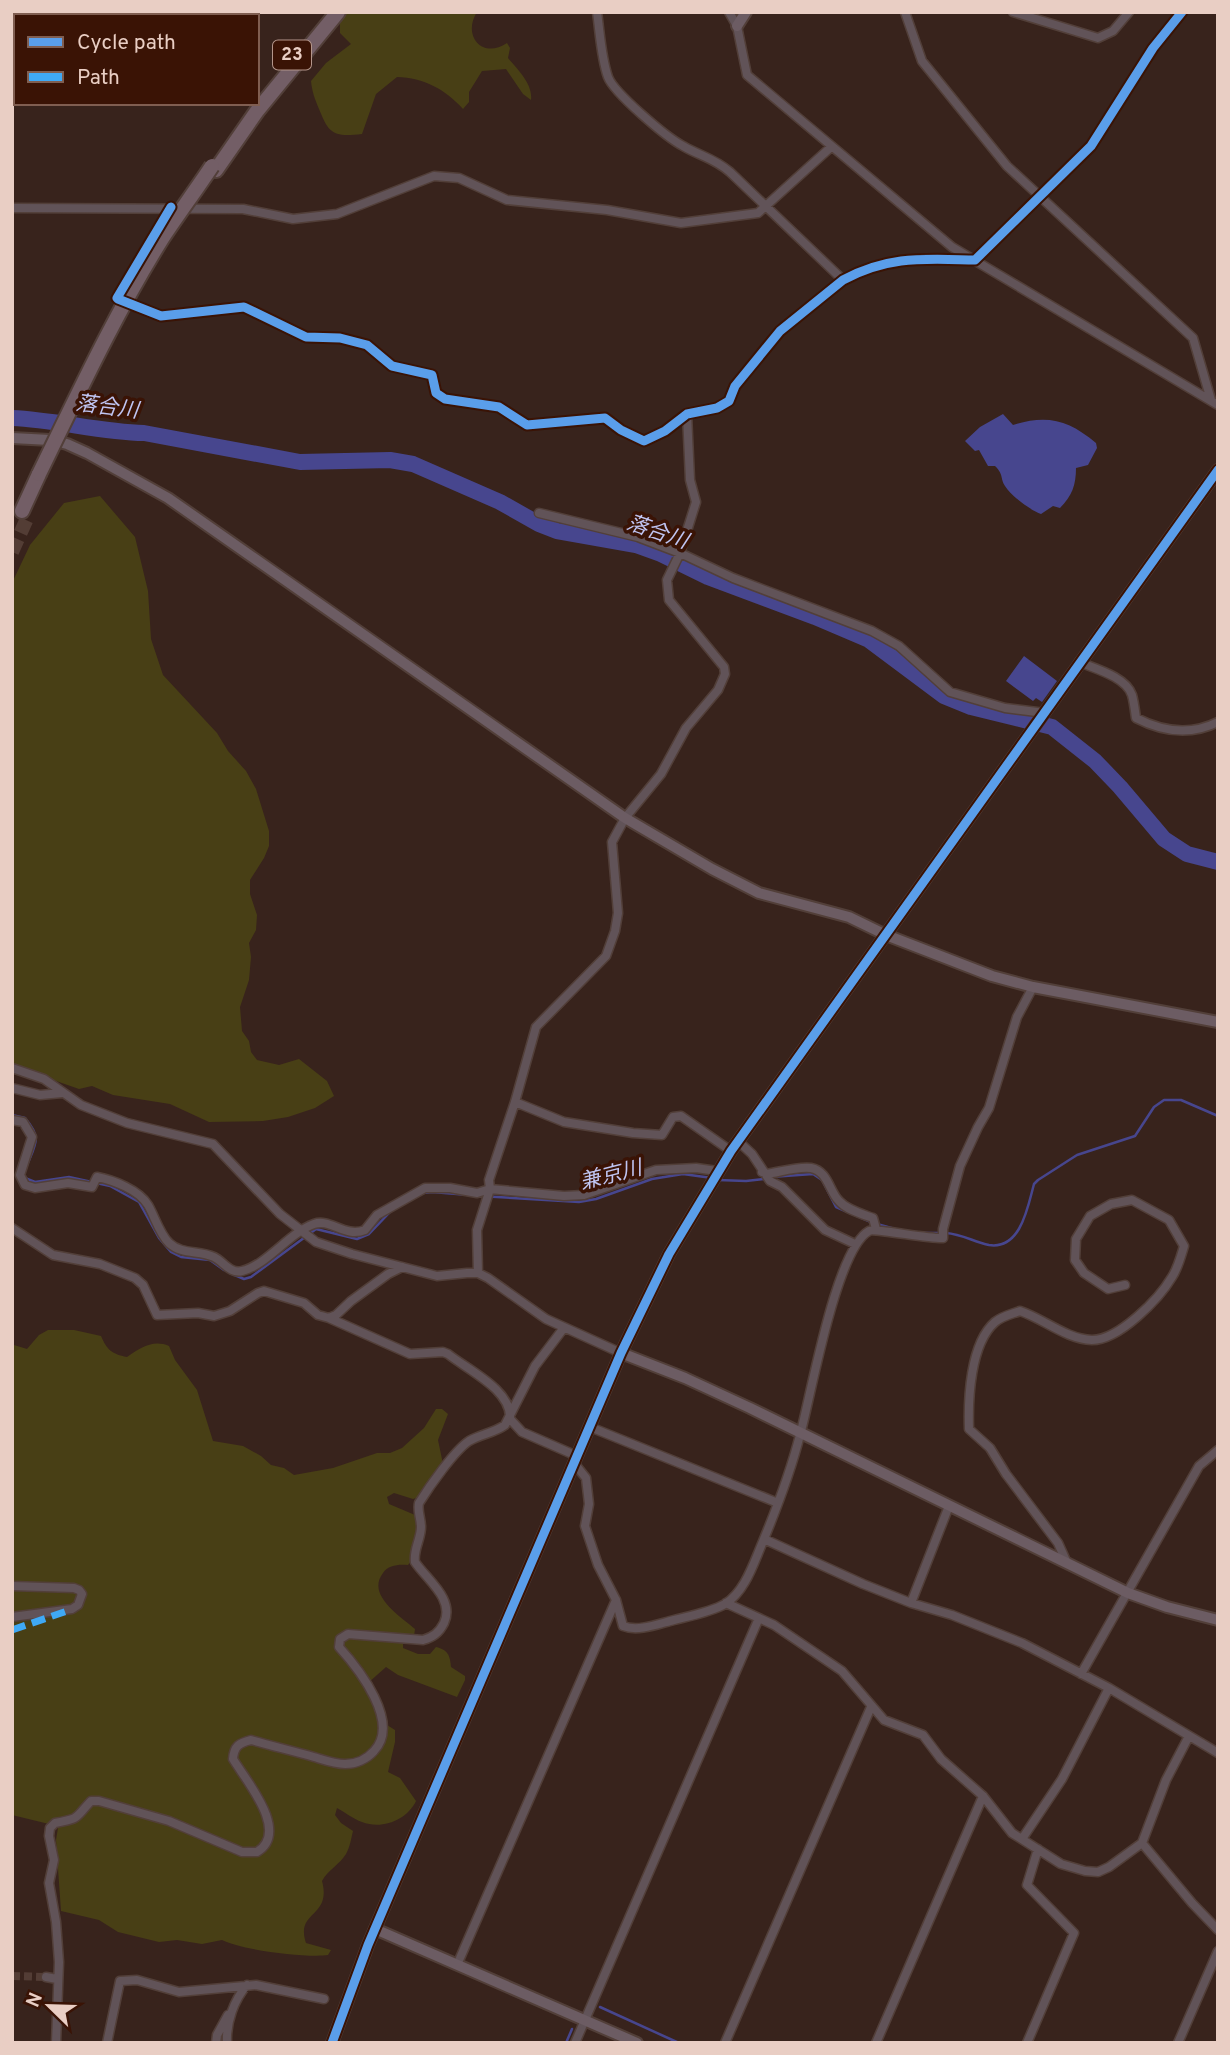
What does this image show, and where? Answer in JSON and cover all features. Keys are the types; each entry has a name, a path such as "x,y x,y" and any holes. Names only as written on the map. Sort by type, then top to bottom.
{"highway":[{"name":"23","path":"259,98 330,12"},
{"name":"23","path":"26,512 86,378 163,238 257,111 338,12"},
{"name":"23","path":"214,168 254,105"}],"street":[{"path":"597,12 608,79 626,99 669,137 684,147 716,160 767,205 843,280"},
{"path":"729,12 737,26 747,75 952,247 1214,402"},
{"path":"737,26 746,12"},
{"path":"905,12 922,61 1007,166 1193,338 1214,402"},
{"path":"1013,12 1098,38 1113,31 1129,12"},
{"path":"171,207 118,299 160,316 244,307 306,337 340,338 368,345 392,366 432,375 436,393 445,399 499,407 527,425 564,424 605,418 621,430 644,441 664,431 687,414 717,408 729,401 735,386 780,331 843,280 892,261 975,260 1091,146 1153,48 1182,12"},
{"path":"12,208 243,209 293,219 337,214 433,176 459,178 507,200 607,210 681,223 758,214 831,147"},
{"path":"478,1273 477,1230 489,1191 489,1180 536,1027 606,956 615,931 618,913 612,842 625,818 661,774 686,728 719,690 725,674 724,667 669,600 667,580 679,554 696,502 690,480 687,414"},
{"path":"12,438 50,440 67,444 168,498 625,818 759,893 849,917 886,935 992,976 1033,987 1218,1022"},
{"path":"332,2043 375,1929 621,1353 669,1254 734,1146 1218,470"},
{"path":"539,513 638,537 733,578 872,631 900,646 950,692 1005,708 1044,715"},
{"path":"1079,662 1110,675 1124,685 1132,693 1136,718 1155,728 1177,732 1218,722"},
{"path":"765,1176 810,1168 826,1178 842,1205 875,1225 914,1237 943,1238 960,1166 989,1108 1017,1017 1033,987"},
{"path":"12,1068 44,1079 81,1105 127,1123 213,1144 280,1214 306,1234 352,1254 437,1276 478,1273 563,1329 685,1378 1129,1592 1167,1607 1218,1619"},
{"path":"12,1088 40,1095 62,1093"},
{"path":"515,1102 564,1122 633,1133 663,1135 673,1117 681,1116 752,1154 765,1176 782,1187 825,1230 855,1244"},
{"path":"12,1120 23,1122 32,1137 20,1175 24,1185 35,1188 68,1183 92,1187 94,1182 111,1180 146,1202 170,1244 181,1251 214,1257 233,1271 242,1271 255,1264 306,1234 318,1223 348,1233 365,1230 377,1215 425,1188 564,1196 584,1195 656,1170 696,1168 715,1175"},
{"path":"1067,1563 1058,1543 1006,1474 990,1448 969,1429 968,1393 982,1344 991,1326 998,1320 1020,1311 1067,1334 1094,1340 1107,1336 1148,1308 1174,1276 1184,1247 1169,1220 1132,1200 1111,1204 1090,1216 1076,1239 1075,1260 1084,1273 1108,1289 1125,1285"},
{"path":"12,1228 54,1255 100,1264 135,1278 143,1285 157,1315 198,1313 214,1316 230,1311 264,1291 304,1303 318,1315 410,1354 448,1354 502,1395 510,1409 510,1419 522,1432 576,1460 586,1478 589,1504 584,1526 598,1564 616,1600 623,1626 632,1630 688,1617 726,1603 749,1575 778,1503 801,1434 820,1343 855,1244 875,1225"},
{"path":"329,1318 387,1274 402,1266"},
{"path":"56,2043 59,1962 49,1883 54,1860 50,1828 55,1823 79,1817 91,1801 99,1801 169,1821 242,1853 257,1853 267,1843 271,1824 233,1759 240,1743 251,1740 347,1764 365,1759 377,1747 384,1728 381,1712 357,1669 339,1647 340,1639 348,1634 423,1640 439,1631 447,1613 446,1605 440,1593 415,1562 414,1555 421,1528 419,1503 460,1448 496,1431 510,1419 535,1366 563,1329"},
{"path":"590,1427 778,1503"},
{"path":"1081,1674 1199,1466 1218,1450"},
{"path":"911,1603 949,1506"},
{"path":"764,1539 863,1584 1022,1643 1110,1688 1218,1753"},
{"path":"12,1586 74,1588 82,1594 78,1605 67,1611 12,1617"},
{"path":"457,1965 616,1600"},
{"path":"726,1603 774,1625 842,1671 884,1720 923,1735 941,1759 983,1796 1003,1824 1061,1864 1085,1871 1098,1872 1110,1867 1142,1843 1166,1780 1189,1736"},
{"path":"575,2043 760,1618"},
{"path":"1022,1839 1062,1779 1110,1688"},
{"path":"725,2043 871,1707"},
{"path":"876,2043 983,1796"},
{"path":"1142,1843 1218,1930"},
{"path":"1027,2043 1074,1933 1027,1885 1038,1849"},
{"path":"375,1929 637,2043"},
{"path":"1178,2043 1218,1951"},
{"path":"46,1977 57,1979"},
{"path":"107,2043 120,1982 137,1980 179,1992 247,1985 324,1999"},
{"path":"216,2043 217,2035 239,1994 247,1985"},
{"path":"227,2043 233,2007"}],"shaded area":[{"path":"44,12 167,12 166,14"},
{"path":"340,12 477,12 472,29 477,43 490,49 507,43 510,48 508,58 530,88 531,100 523,94 506,69 482,71 469,92 469,102 463,109 433,86 397,77 376,94 362,134 344,135 333,132 323,117 311,81 326,63 351,44 340,33"},
{"path":"1003,414 1013,425 1037,420 1067,424 1096,443 1097,448 1088,465 1076,468 1072,490 1060,508 1053,506 1041,514 1026,506 1008,490 995,466 988,466 979,450 975,451 965,441 980,427"},
{"path":"100,496 135,537 148,591 151,639 163,675 217,733 228,751 246,771 256,789 269,831 269,846 250,880 250,894 257,915 256,930 249,943 249,980 240,1007 242,1031 257,1060 279,1065 299,1059 327,1081 334,1096 315,1108 288,1117 263,1121 209,1122 170,1104 113,1095 92,1086 79,1089 19,1068 12,1063 12,583 30,545 64,503"},
{"path":"1024,656 1057,681 1042,702 1036,698 1033,701 1006,681"},
{"path":"48,1330 74,1330 101,1336 111,1351 127,1357 152,1344 169,1346 175,1360 197,1390 213,1441 243,1446 271,1465 284,1468 294,1475 333,1468 377,1453 390,1453 402,1448 424,1428 436,1409 442,1409 448,1414 438,1440 443,1464 419,1497 413,1499 394,1493 387,1497 389,1504 415,1515 419,1526 411,1561 408,1565 388,1568 379,1581 382,1597 415,1629 414,1636 348,1632 336,1640 336,1650 357,1675 375,1705 381,1725 379,1736 363,1755 341,1761 251,1737 239,1739 233,1745 230,1759 263,1813 268,1835 258,1849 243,1850 170,1819 102,1798 90,1799 79,1813 49,1824 12,1815 12,1342 27,1349 39,1335"},
{"path":"347,1638 403,1642 403,1648 418,1654 430,1654 436,1647 440,1648 448,1654 451,1667 465,1676 465,1680 457,1697 398,1675 386,1667 368,1683 341,1646 342,1640"},
{"path":"387,1725 395,1730 388,1772 400,1778 416,1801 400,1818 378,1825 359,1821 337,1808 335,1815 353,1831 350,1843 343,1858 322,1881 322,1902 305,1925 304,1932 306,1943 331,1950 328,1955 274,1952 222,1940 202,1944 177,1940 159,1942 118,1932 99,1920 61,1911 56,1840 58,1828 81,1818 94,1803 170,1824 241,1856 254,1855 264,1850 269,1843 271,1823 262,1799 236,1758 238,1749 251,1743 348,1766 381,1746"}],"waterway":[{"name":"落合川","path":"12,418 144,433 300,462 390,460 413,464 500,502 557,531 636,545 661,554 708,577 869,640 944,696 971,707 1052,727 1095,761 1164,839 1187,854 1218,862"},
{"name":"兼京川","path":"946,1233 989,1245 1000,1245 1009,1241 1021,1225 1034,1184 1038,1180 1077,1155 1135,1136 1154,1107 1164,1100 1181,1100 1218,1116"},
{"name":"兼京川","path":"12,1115 25,1118 34,1131 35,1146 27,1165"},
{"name":"兼京川","path":"479,1196 579,1202 596,1199 652,1179 683,1174 712,1178"},
{"name":"兼京川","path":"771,1177 813,1174 822,1180 836,1207 871,1222"},
{"name":"兼京川","path":"25,1178 35,1182 69,1177 110,1186 139,1202 159,1238 171,1252 181,1257 210,1260 224,1270"},
{"name":"兼京川","path":"718,1180 764,1179"},
{"name":"兼京川","path":"423,1193 469,1195"},
{"name":"兼京川","path":"230,1273 244,1279 251,1277 316,1229 357,1239 369,1234 390,1212"},
{"name":"兼京川","path":"877,1224 895,1229"},
{"name":"兼京川","path":"922,1233 940,1233"},
{"path":"600,2007 679,2043"},
{"path":"566,2043 572,2029"}],"tunnel":[{"path":"12,552 29,514"},
{"path":"12,1976 46,1977"}],"marked path":[{"path":"12,1630 67,1611"}],"cycle path":[{"path":"171,207 118,299 161,316 244,307 306,337 340,338 367,345 392,366 432,375 436,393 445,399 499,407 527,425 605,418 621,430 644,441 665,431 687,414 717,408 729,401 735,386 780,331 843,280 892,262 923,259 975,260 1091,146 1153,48 1182,12"},
{"path":"332,2043 368,1945 621,1353 669,1254 731,1151 1218,470"}]}
